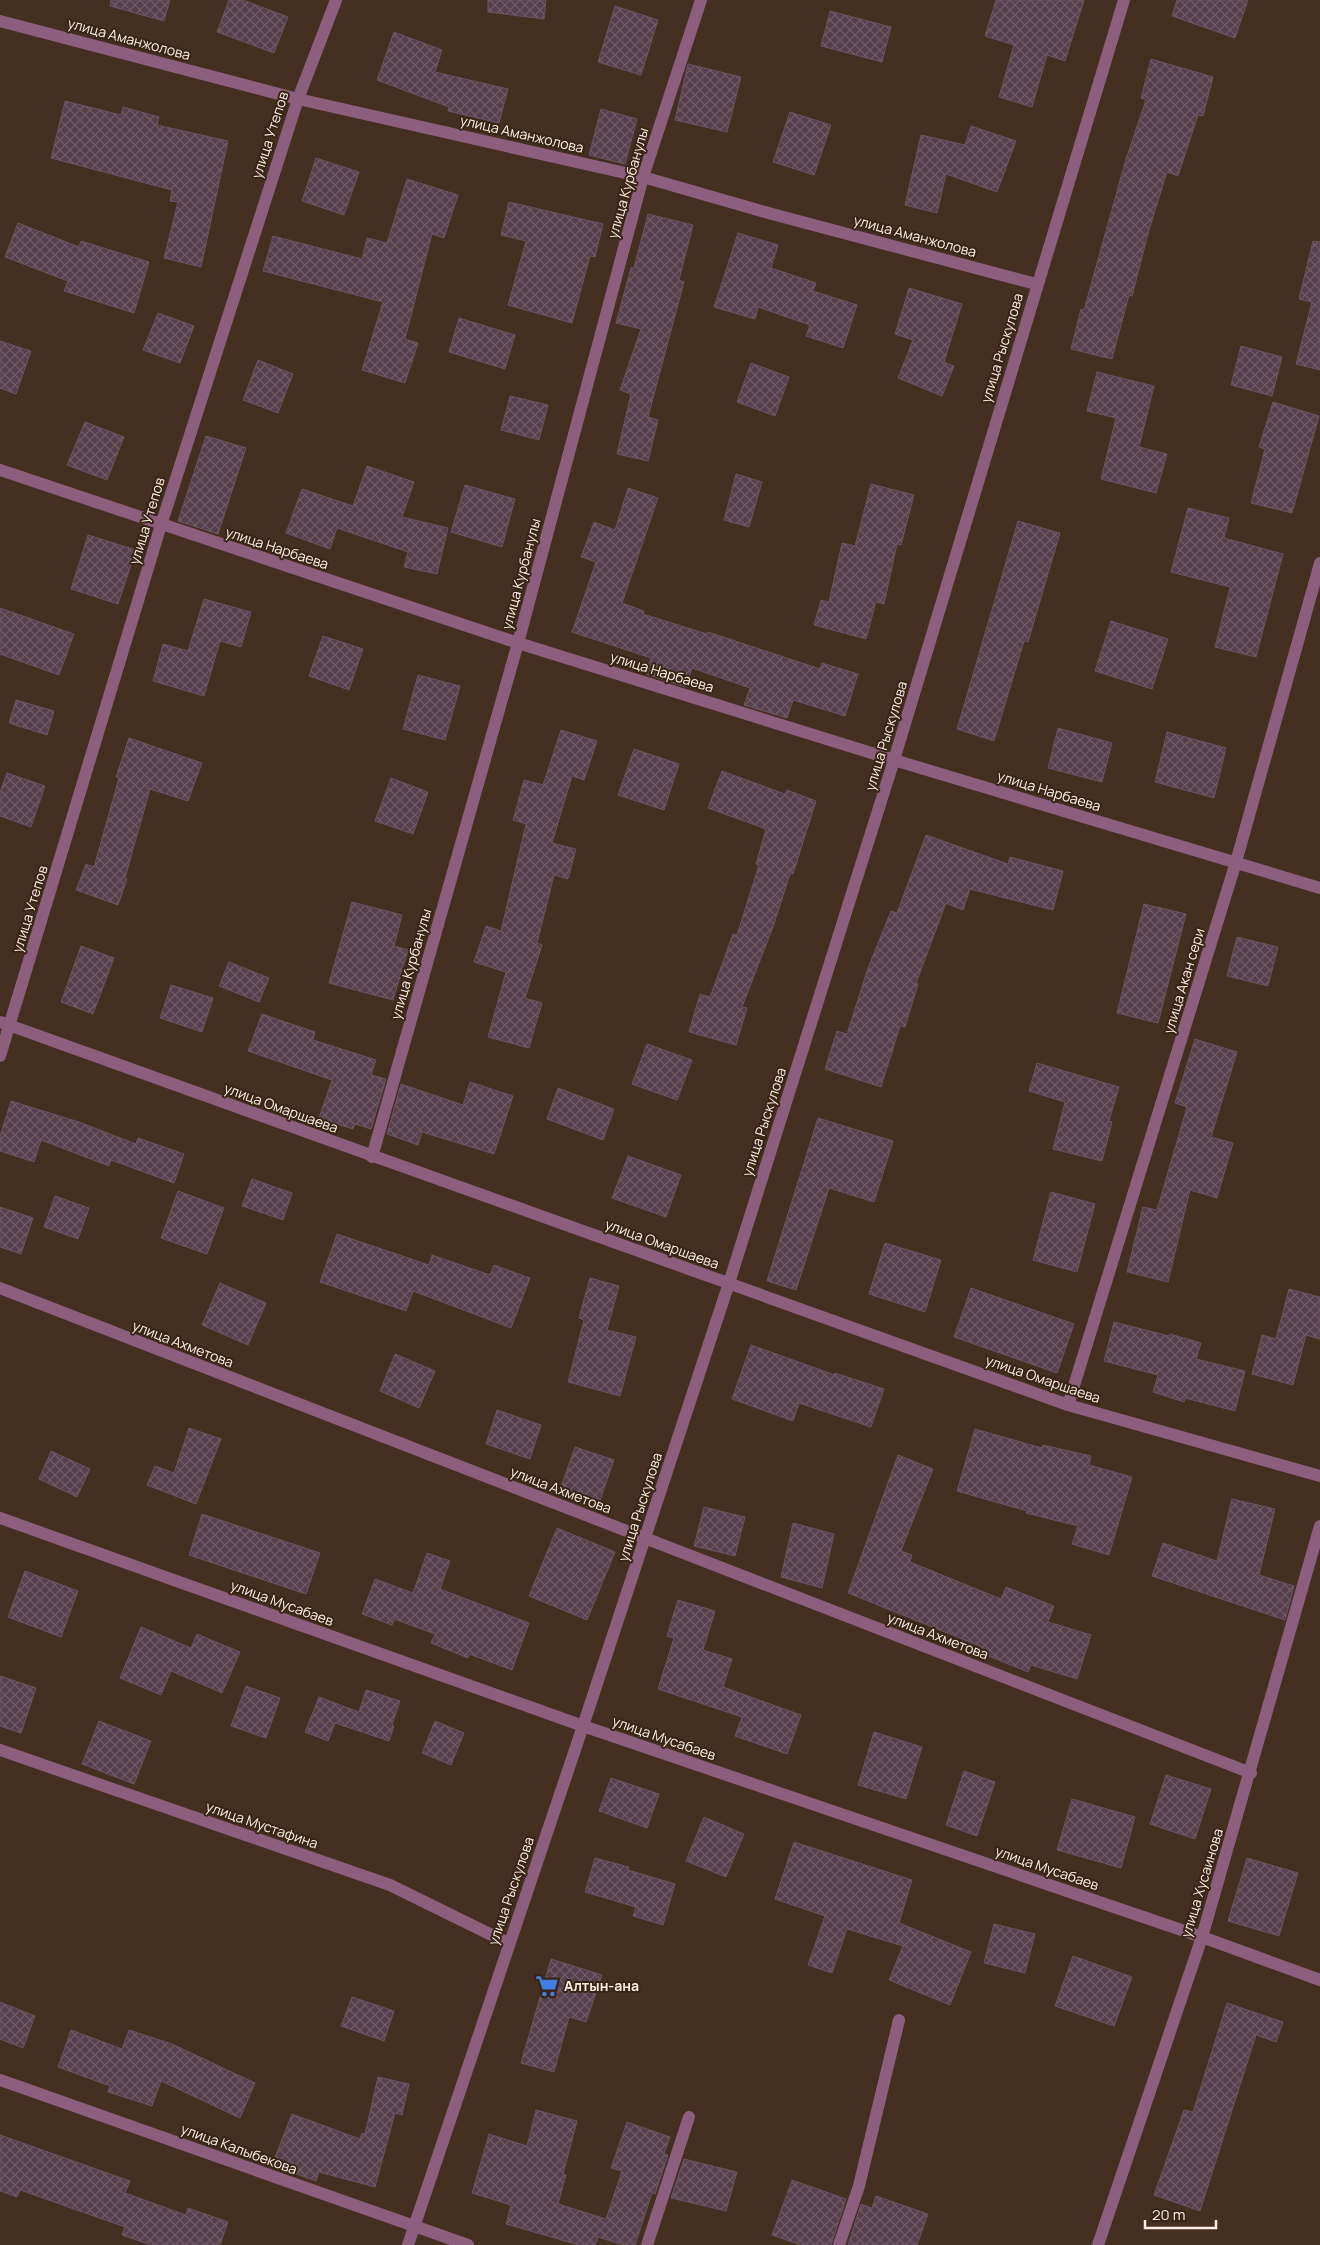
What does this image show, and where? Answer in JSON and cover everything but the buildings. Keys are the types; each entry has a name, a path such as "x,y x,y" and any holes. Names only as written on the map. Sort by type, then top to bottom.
{"street":[{"name":"улица Утепов","path":"0,1056 5,1023 161,525 298,99 336,0"},
{"name":"улица Курбанулы","path":"372,1157 518,643 643,176 701,0"},
{"name":"улица Рыскулова","path":"408,2245 508,1943 584,1726 729,1283 894,760 1036,284 1124,0"},
{"name":"улица Аманжолова","path":"0,20 298,99 643,176 772,214 1036,284"},
{"name":"улица Нарбаева","path":"0,470 518,643 894,760 1320,888"},
{"name":"улица Акан сери","path":"1068,1405 1236,862 1320,563"},
{"name":"улица Омаршаева","path":"5,1023 372,1157 1068,1405 1320,1476"},
{"name":"улица Ахметова","path":"0,1288 1251,1773"},
{"name":"улица Мусабаев","path":"0,1518 584,1726 1202,1937 1320,1980"},
{"name":"улица Хусаинова","path":"1098,2245 1202,1937 1251,1773 1320,1526"},
{"name":"улица Мустафина","path":"0,1750 390,1885 508,1943"},
{"path":"839,2245 859,2186 899,2020"},
{"name":"улица Калыбекова","path":"0,2080 468,2245"},
{"path":"647,2245 688,2118"}],"place":[{"name":"Алтын-ана","path":"547,1986"}]}
